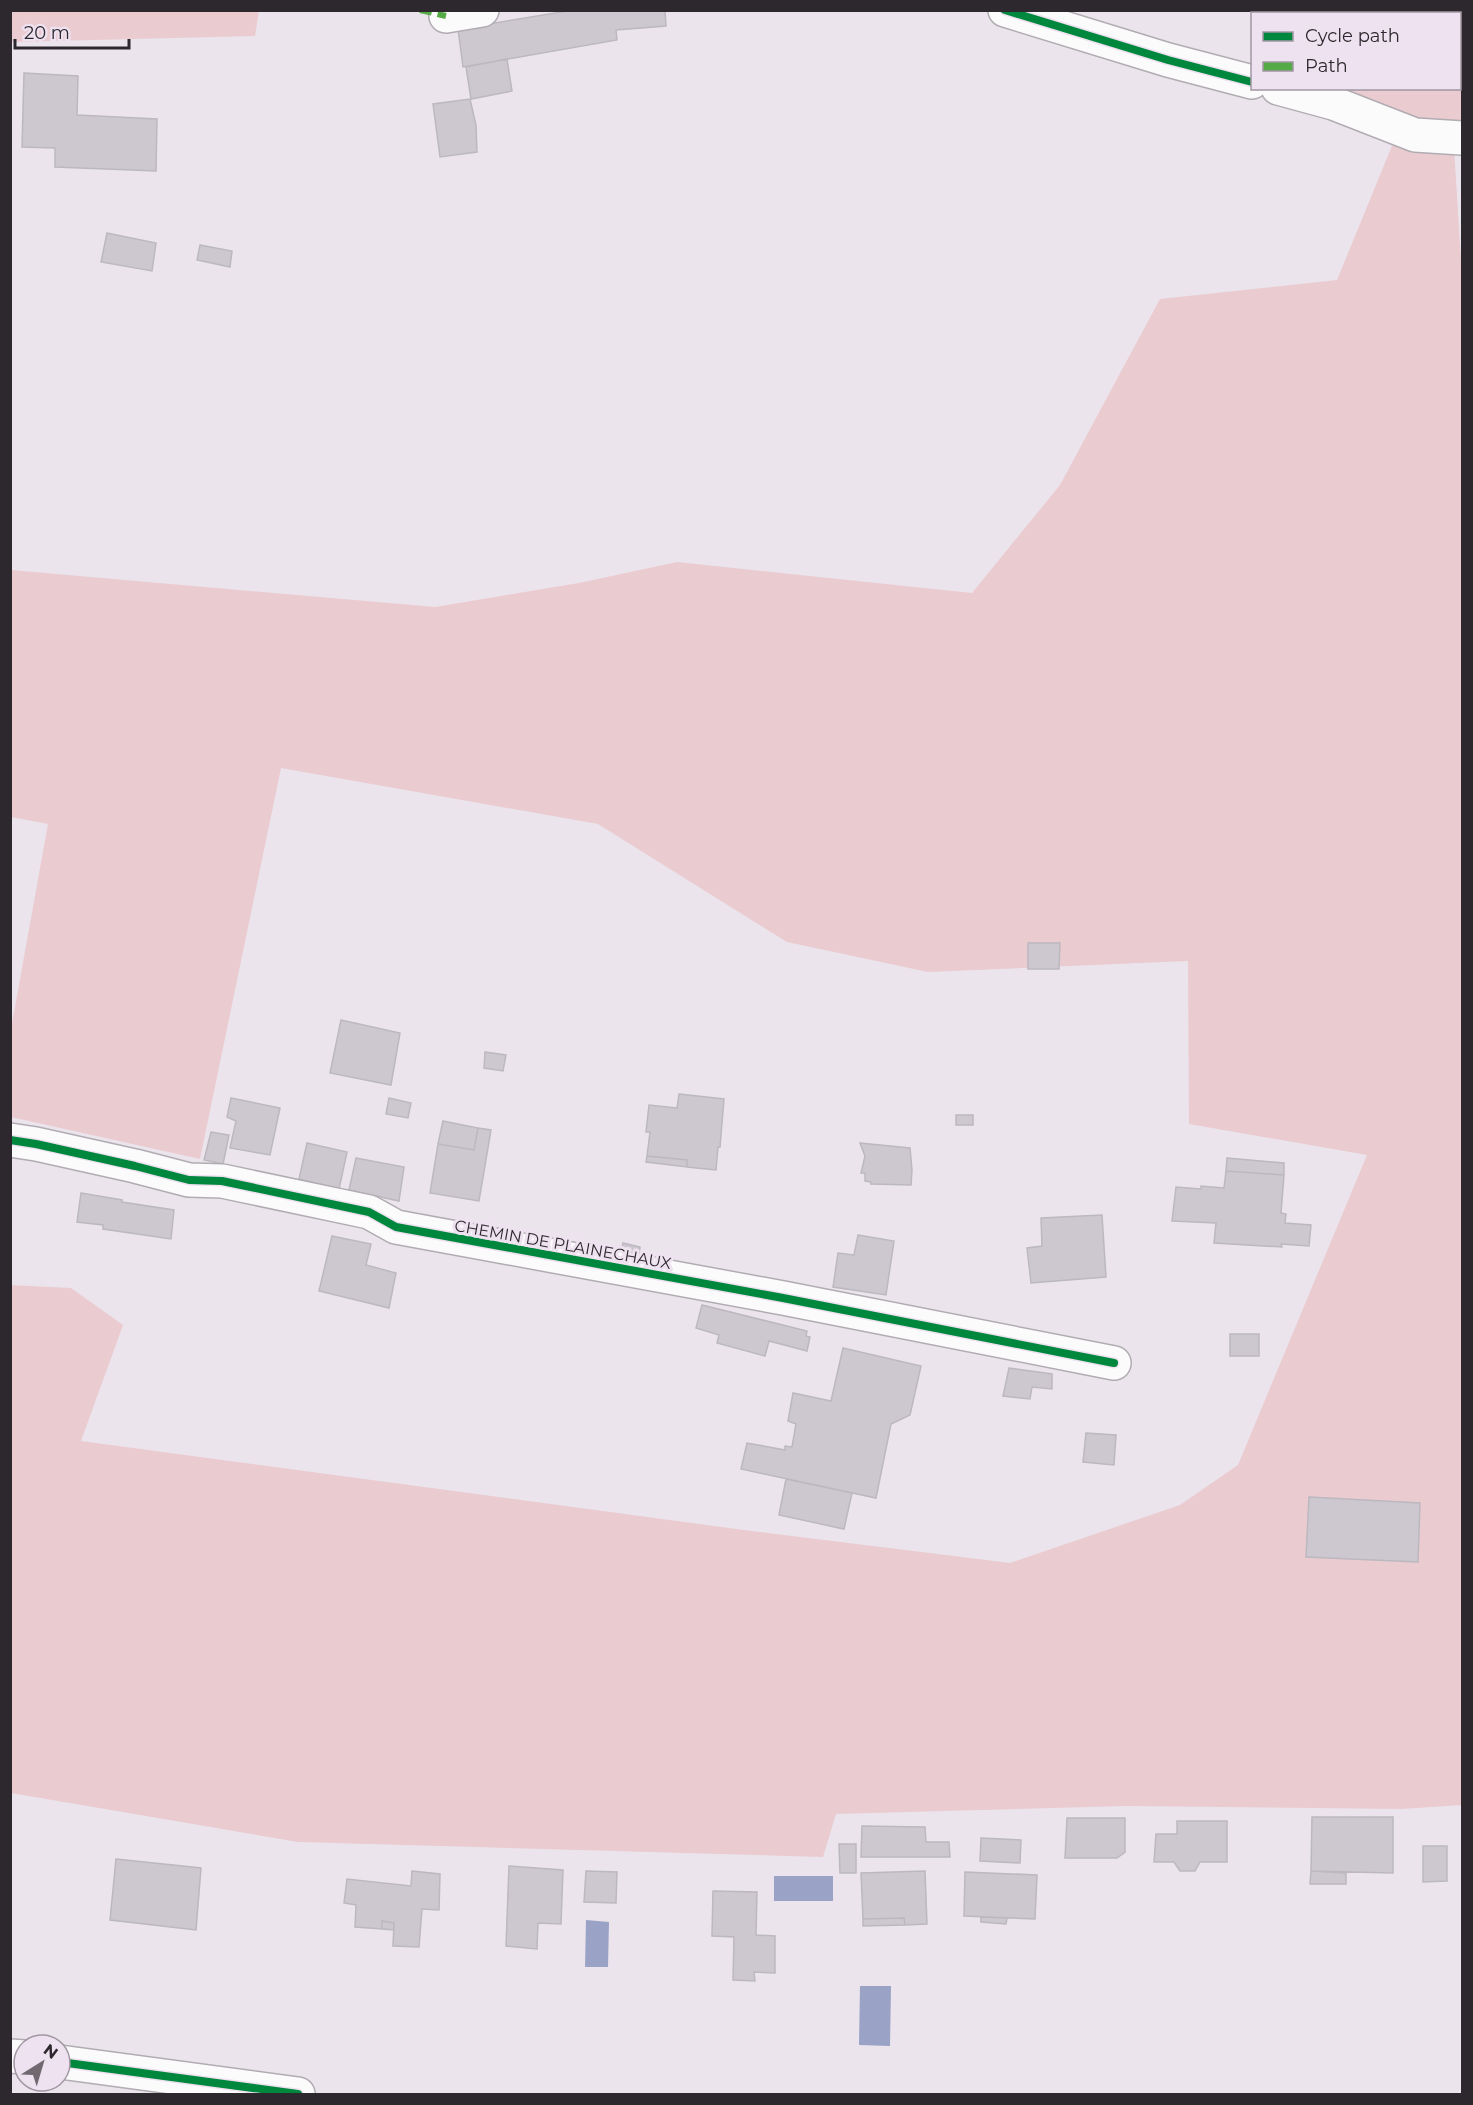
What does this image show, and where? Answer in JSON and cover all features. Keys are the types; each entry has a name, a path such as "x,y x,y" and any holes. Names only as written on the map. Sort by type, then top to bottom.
{"street":[{"path":"446,16 482,10"},
{"path":"1005,10 1168,60 1251,82"},
{"path":"1285,90 1333,103 1416,135 1462,138"},
{"name":"CHEMIN DE PLAINECHAUX","path":"10,1140 135,1166 189,1180 222,1181 369,1212 396,1227 783,1298 1114,1363"},
{"path":"80,2074 298,2094"}],"shaded area":[{"path":"10,11 259,11 255,36 11,42"},
{"path":"1462,11 1462,130 1453,131 1462,277 1462,1805 1402,1809 1125,1806 836,1814 823,1857 298,1842 11,1793 10,1285 71,1288 123,1325 81,1441 744,1530 1010,1563 1180,1505 1238,1465 1367,1155 1189,1124 1188,961 928,972 787,942 598,824 281,768 200,1159 11,1117 11,1029 48,824 11,817 11,570 435,607 579,583 677,562 972,593 1060,485 1160,299 1337,280 1405,114 1332,90 1461,90 1461,12 1310,12"}],"water":[{"path":"774,1876 833,1876 833,1901 774,1901"},
{"path":"586,1920 609,1922 608,1967 585,1967"},
{"path":"860,1986 891,1986 890,2046 859,2045"}],"building":[{"path":"573,10 665,10 666,26 616,30 617,40 463,67 458,29"},
{"path":"507,59 512,91 471,99 466,67"},
{"path":"24,73 78,76 77,115 157,119 156,171 55,167 55,148 22,147"},
{"path":"470,99 476,125 477,152 440,157 433,104"},
{"path":"107,233 156,243 152,271 101,262"},
{"path":"200,245 232,251 230,267 197,260"},
{"path":"1028,943 1060,943 1059,969 1028,969"},
{"path":"341,1020 400,1033 391,1085 330,1073"},
{"path":"485,1052 506,1055 503,1071 484,1068"},
{"path":"679,1094 724,1099 716,1170 687,1167 687,1160 647,1156 650,1132 646,1132 649,1105 677,1108"},
{"path":"231,1098 280,1108 270,1155 230,1148 236,1121 227,1117"},
{"path":"389,1098 411,1103 408,1118 386,1114"},
{"path":"956,1115 973,1115 973,1125 956,1125"},
{"path":"443,1121 478,1128 474,1150 438,1144"},
{"path":"478,1128 491,1130 479,1201 430,1193 438,1144 474,1150"},
{"path":"211,1132 229,1135 223,1164 204,1160"},
{"path":"307,1143 347,1152 339,1189 299,1179"},
{"path":"860,1143 910,1148 911,1185 871,1184 865,1181 865,1173 861,1173 865,1156"},
{"path":"647,1156 687,1160 687,1167 646,1162"},
{"path":"356,1158 404,1167 399,1201 349,1190"},
{"path":"1227,1158 1284,1163 1284,1175 1226,1171"},
{"path":"1226,1171 1284,1175 1281,1213 1286,1214 1285,1223 1311,1225 1309,1246 1281,1244 1282,1247 1214,1243 1216,1223 1172,1221 1176,1187 1224,1188"},
{"path":"81,1193 174,1210 171,1239 103,1229 103,1225 77,1222"},
{"path":"1102,1215 1106,1277 1031,1283 1027,1248 1042,1246 1041,1218"},
{"path":"858,1235 894,1241 886,1295 833,1287 838,1253 854,1255"},
{"path":"332,1236 371,1244 366,1265 396,1273 389,1308 319,1291"},
{"path":"623,1243 640,1247 638,1261 620,1257"},
{"path":"702,1305 807,1331 806,1336 810,1337 807,1351 769,1341 765,1356 717,1343 719,1335 696,1328"},
{"path":"1230,1334 1259,1334 1259,1356 1230,1356"},
{"path":"843,1348 921,1366 910,1415 891,1424 876,1498 741,1469 747,1443 785,1450 785,1446 792,1447 796,1424 788,1421 793,1393 831,1401"},
{"path":"1009,1368 1052,1374 1052,1389 1032,1387 1030,1399 1003,1396"},
{"path":"1086,1433 1116,1435 1114,1465 1083,1462"},
{"path":"786,1479 852,1493 844,1529 779,1515"},
{"path":"1309,1497 1420,1503 1418,1562 1306,1557"},
{"path":"1312,1817 1393,1817 1393,1873 1311,1871"},
{"path":"1067,1818 1125,1818 1125,1852 1117,1858 1065,1858"},
{"path":"1177,1821 1227,1821 1227,1862 1200,1862 1195,1871 1180,1871 1174,1862 1154,1862 1156,1834 1177,1834"},
{"path":"862,1826 925,1827 926,1842 949,1842 950,1857 861,1857"},
{"path":"981,1838 1021,1840 1020,1863 980,1861"},
{"path":"839,1844 856,1844 856,1873 840,1873"},
{"path":"1423,1846 1447,1846 1447,1881 1423,1882"},
{"path":"116,1859 201,1868 196,1930 110,1920"},
{"path":"509,1866 563,1870 561,1924 538,1923 537,1949 506,1946"},
{"path":"412,1871 440,1874 439,1910 422,1909 419,1947 393,1946 394,1923 382,1921 382,1929 355,1927 356,1905 344,1903 347,1879 411,1886"},
{"path":"586,1871 617,1872 616,1903 584,1902"},
{"path":"925,1871 927,1924 905,1925 904,1918 863,1919 861,1873"},
{"path":"1311,1871 1346,1873 1346,1884 1310,1884"},
{"path":"965,1872 1037,1875 1035,1919 964,1916"},
{"path":"713,1891 757,1892 756,1935 775,1936 775,1973 754,1972 755,1981 733,1980 734,1937 712,1936"},
{"path":"981,1917 1007,1918 1006,1924 981,1922"},
{"path":"904,1918 905,1925 863,1926 863,1919"},
{"path":"382,1921 394,1923 394,1930 382,1929"}],"marked path":[{"path":"420,10 446,16"}],"cycle path":[{"path":"1005,10 1168,60 1251,82"},
{"path":"10,1140 135,1166 189,1180 222,1181 369,1212 396,1227 783,1298 1114,1363"},
{"path":"72,2064 298,2094"}]}
